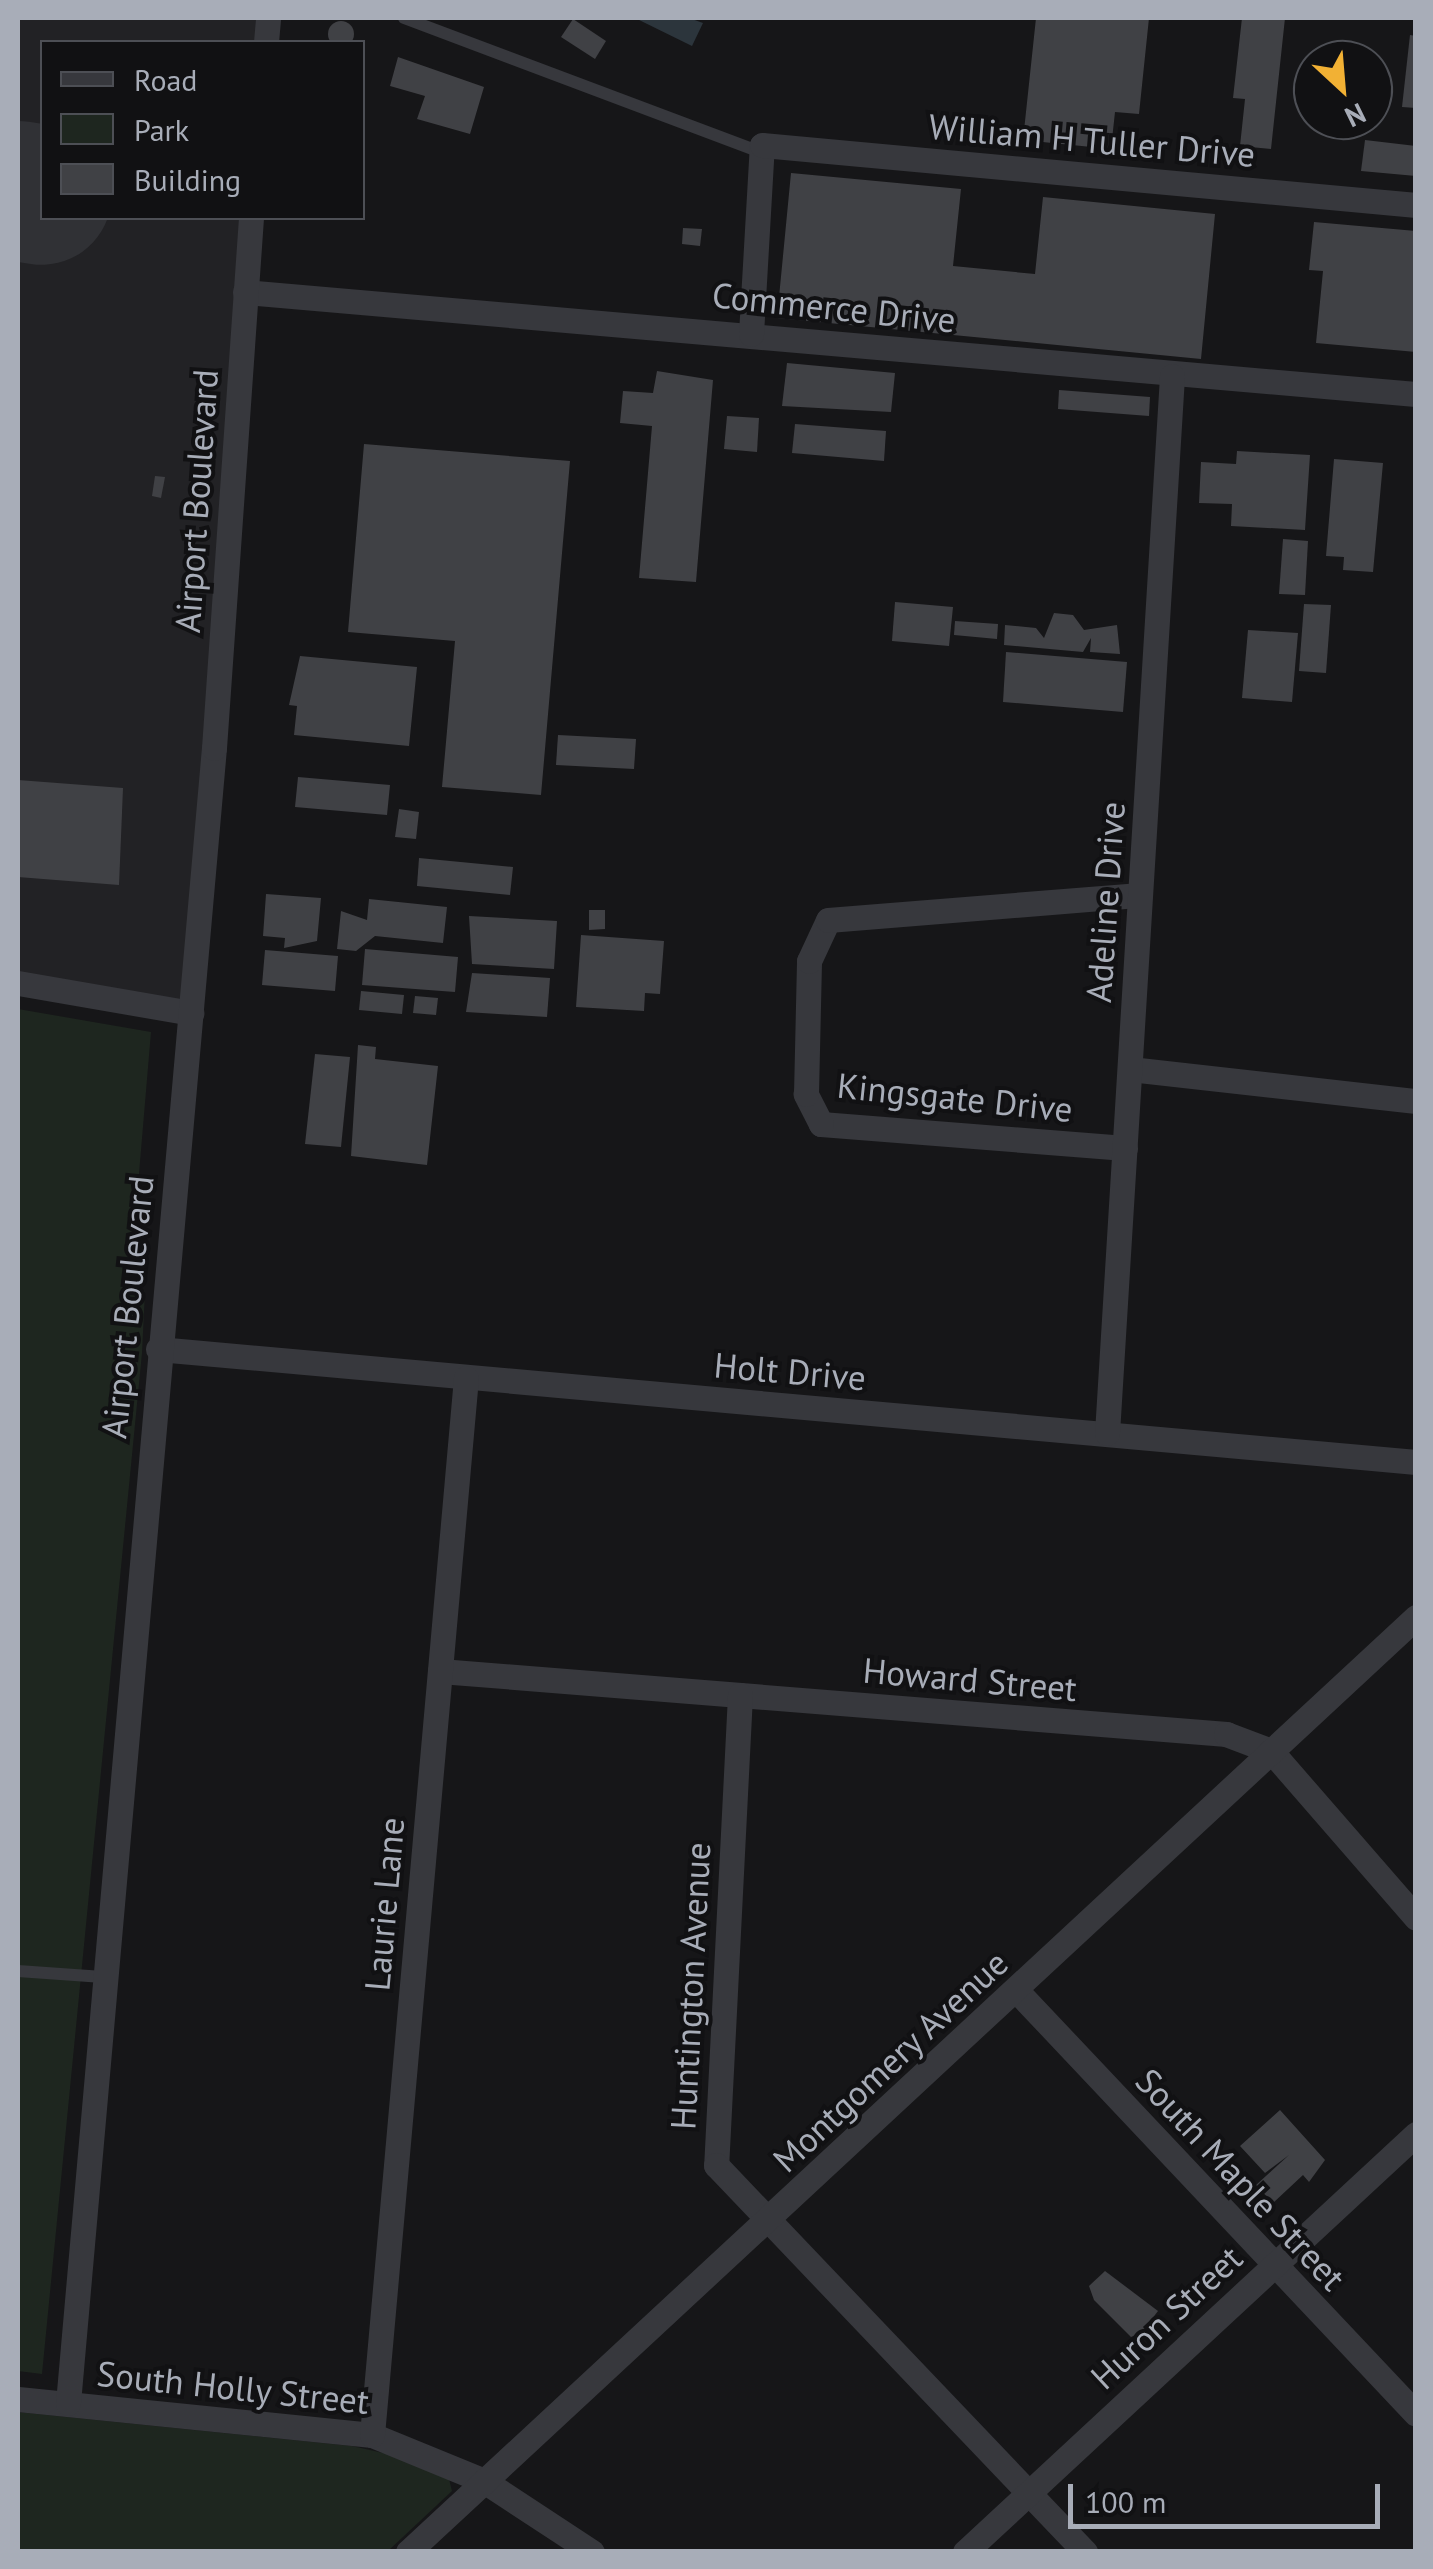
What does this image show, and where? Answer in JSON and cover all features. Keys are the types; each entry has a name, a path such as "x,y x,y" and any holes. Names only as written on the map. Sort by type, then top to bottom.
{"street":[{"name":"William H Tuller Drive","path":"761,148 1416,206"},
{"path":"750,334 761,148"},
{"name":"Airport Boulevard","path":"68,2404 158,1349 191,1013 252,220"},
{"name":"Commerce Drive","path":"245,292 750,334 1172,376 1416,394"},
{"name":"Adeline Drive","path":"1107,1433 1172,376"},
{"name":"Kingsgate Drive","path":"1125,1148 821,1124 806,1094 810,961 828,920 1140,895"},
{"path":"18,983 191,1013"},
{"path":"1130,1069 1416,1101"},
{"name":"Holt Drive","path":"158,1349 1416,1462"},
{"name":"Laurie Lane","path":"372,2435 466,1378"},
{"name":"Montgomery Avenue","path":"408,2552 1416,1618"},
{"name":"Howard Street","path":"440,1671 1226,1734 1271,1750"},
{"name":"Huntington Avenue","path":"740,1695 716,2165 1085,2552"},
{"path":"1271,1750 1416,1918"},
{"name":"South Maple Street","path":"1017,1991 1416,2414"},
{"name":"Huron Street","path":"965,2552 1416,2134"},
{"name":"South Holly Street","path":"18,2399 372,2435 484,2481 592,2552"}],"lane":[{"path":"404,18 761,148"},
{"path":"18,1971 103,1978"}],"shaded area":[{"path":"18,18 268,18 266,40 40,40 40,220 251,220 191,1013 18,983"},
{"path":"635,18 689,18 703,23 692,46"}],"green space":[{"path":"18,1009 151,1032 130,1280 145,1291 142,1353 42,2374 18,2371"},
{"path":"18,2412 352,2446 401,2457 449,2479 452,2491 388,2551 18,2551"}],"building":[{"path":"1036,18 1149,18 1139,114 1115,112 1111,149 1023,140"},
{"path":"1242,18 1285,18 1271,149 1240,146 1245,99 1233,98"},
{"path":"573,19 606,41 595,59 561,37"},
{"path":"336,22 346,22 353,29 352,40 329,39 329,29"},
{"path":"1410,35 1416,36 1416,108 1402,107"},
{"path":"398,57 484,87 470,134 417,119 425,96 390,86"},
{"path":"1365,140 1416,146 1416,176 1361,171"},
{"path":"791,173 961,189 953,266 1035,274 1043,197 1215,214 1201,359 777,318"},
{"path":"1314,222 1416,231 1416,352 1316,343 1323,271 1309,270"},
{"path":"683,228 702,229 700,246 682,244"},
{"path":"787,363 895,373 891,412 782,406"},
{"path":"657,371 713,380 696,582 639,578 652,426 620,423 623,391 653,393"},
{"path":"1059,390 1150,397 1149,416 1058,409"},
{"path":"727,416 759,418 757,452 724,449"},
{"path":"795,424 886,431 884,461 792,453"},
{"path":"364,444 570,461 541,795 442,787 455,641 348,632"},
{"path":"1237,451 1310,455 1305,530 1231,526 1232,504 1199,503 1201,462 1236,464"},
{"path":"1334,459 1383,463 1373,572 1343,570 1344,557 1326,556"},
{"path":"155,476 165,477 161,498 152,496"},
{"path":"1283,539 1308,541 1305,595 1279,594"},
{"path":"895,602 953,607 949,646 892,641"},
{"path":"1304,604 1331,605 1326,673 1299,671"},
{"path":"1054,613 1073,615 1084,630 1117,625 1120,654 1090,652 1091,638 1083,652 1004,645 1005,625 1036,628 1044,638"},
{"path":"955,621 998,624 997,639 954,635"},
{"path":"1248,630 1298,633 1292,702 1242,698"},
{"path":"1006,652 1127,662 1123,712 1003,702"},
{"path":"300,656 417,667 409,746 294,735 297,706 289,705"},
{"path":"558,735 636,739 634,769 556,765"},
{"path":"298,777 390,785 387,815 295,807"},
{"path":"18,780 123,788 119,885 18,877"},
{"path":"399,809 419,812 416,839 395,837"},
{"path":"419,858 513,867 510,895 417,886"},
{"path":"266,894 321,898 317,941 284,948 285,938 263,936"},
{"path":"369,899 447,907 443,943 375,936 356,951 337,949 341,911 367,920"},
{"path":"589,910 605,910 605,929 589,930"},
{"path":"469,916 557,921 554,969 472,964"},
{"path":"581,935 664,941 660,994 645,993 644,1011 576,1007"},
{"path":"365,949 458,957 455,992 362,985"},
{"path":"265,950 338,956 335,991 262,985"},
{"path":"472,973 550,978 547,1017 466,1012"},
{"path":"361,991 404,995 402,1014 359,1010"},
{"path":"415,996 438,998 436,1015 413,1013"},
{"path":"358,1045 376,1047 375,1059 438,1066 427,1165 351,1156"},
{"path":"315,1054 350,1057 341,1147 305,1144"},
{"path":"1280,2110 1325,2160 1309,2182 1303,2175 1273,2203 1256,2185 1289,2155 1265,2173 1240,2146"},
{"path":"1105,2271 1158,2311 1142,2332 1131,2337 1094,2300 1089,2286"}],"runway":[{"path":"18,191 40,195"}]}
